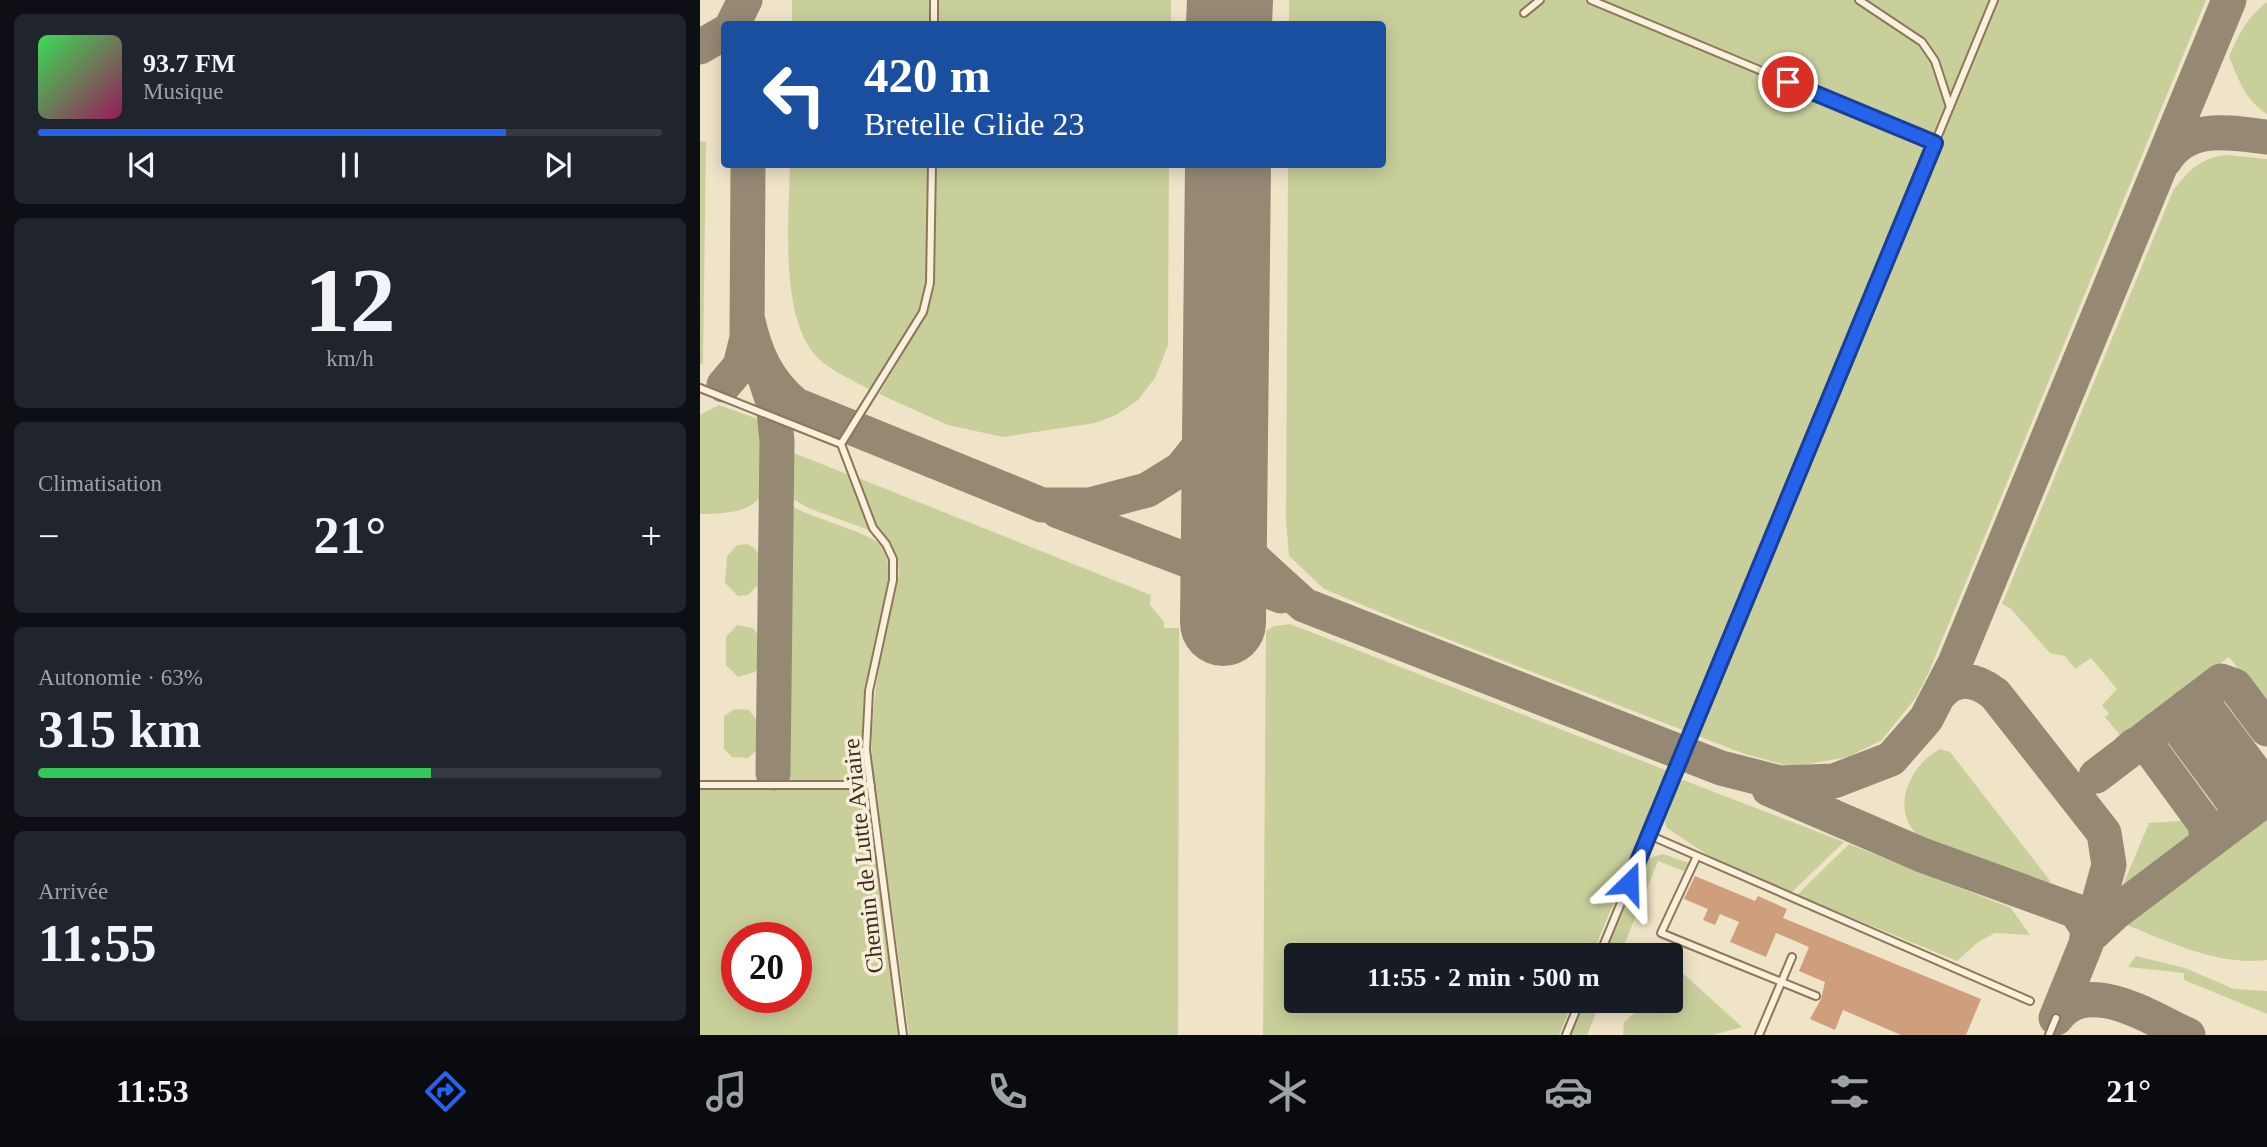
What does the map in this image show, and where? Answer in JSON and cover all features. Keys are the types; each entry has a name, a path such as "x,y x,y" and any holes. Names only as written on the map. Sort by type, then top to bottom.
{"lane":[{"path":"934,0 934,21"},
{"path":"1524,13 1540,0"},
{"path":"1591,0 1935,143"},
{"path":"1859,0 1922,42 1935,61 1950,107"},
{"path":"1604,943 1994,0"},
{"path":"700,388 841,444 923,312 930,283 932,168"},
{"name":"Chemin de Lutte Aviaire","path":"841,444 873,528 886,544 893,559 893,580 869,691 866,750 903,1035"},
{"path":"700,785 871,785"},
{"path":"1648,835 2031,1001"},
{"path":"1697,856 1661,933 1816,996"},
{"path":"1759,1035 1792,957"},
{"path":"1566,1035 1575,1013"},
{"path":"2049,1035 2056,1018"}],"green space":[{"path":"792,0 930,0 930,21 792,21"},
{"path":"938,0 1171,0 1171,21 938,21"},
{"path":"1289,0 2206,0 1928,674 1917,696 1882,740 1848,757 1792,767 1742,753 1324,589 1289,556 1286,520 1288,168 1386,168 1386,21 1289,21"},
{"path":"2267,2 2267,114 2248,96 2229,57 2244,26"},
{"path":"700,141 706,142 703,363 700,365"},
{"path":"2228,155 2267,159 2267,705 2229,657 2120,735 2105,717 2109,714 2102,705 2117,689 2091,658 2075,669 2065,656 2050,653 2010,608 2002,604 2173,191 2196,166"},
{"path":"790,168 928,168 927,275 919,309 872,391 822,362 805,339 791,292 788,238"},
{"path":"936,168 1169,168 1168,345 1155,378 1138,400 1116,415 1095,423 1003,437 948,425 879,394 927,313 935,285"},
{"path":"719,405 755,418 762,424 764,481 761,494 754,503 743,509 700,514 700,415"},
{"path":"791,452 847,474 869,530 808,508 790,497"},
{"path":"856,477 1151,595 1150,605 1164,622 1164,628 1179,628 1178,1035 909,1035 872,761 873,713 883,644 899,575 898,560 877,527"},
{"path":"790,505 870,538 878,543 886,555 889,572 887,592 864,696 865,782 786,782"},
{"path":"747,544 759,555 761,582 748,595 738,596 725,583 727,556 737,545"},
{"path":"1290,624 1668,771 1597,943 1284,943 1284,1013 1568,1013 1559,1035 1263,1035 1266,631 1274,626"},
{"path":"737,625 753,628 760,638 760,665 755,672 738,677 726,665 726,637"},
{"path":"735,709 749,710 759,723 759,748 748,758 732,757 724,749 724,716"},
{"path":"1940,749 1950,752 2051,882 2019,882 1927,846 1916,833 1908,823 1905,809 1907,788 1917,769"},
{"path":"2267,765 2267,960 2247,961 2206,955 2109,918 2149,823 2194,820"},
{"path":"1683,780 1844,842 1791,893 1715,860 1667,828 1665,816 1668,801 1674,788"},
{"path":"700,787 866,789 898,1035 700,1035"},
{"path":"1849,844 2011,908 2030,935 1995,933 1978,942 1957,961 1797,895"},
{"path":"1663,854 1689,863 1684,871 1658,861 1625,943 1608,943 1640,868 1649,858"},
{"path":"2136,956 2185,968 2234,989 2267,991 2267,1014 2184,980 2184,973 2128,967"},
{"path":"1683,973 1742,1027 1712,1035 1623,1035 1624,1022 1634,1013 1683,1013"},
{"path":"1579,1013 1596,1013 1587,1035 1570,1035"}],"building":[{"path":"1695,876 1755,901 1758,896 1787,909 1783,918 1981,999 1966,1035 1901,1035 1843,1010 1835,1030 1810,1019 1821,999 1825,982 1799,971 1809,947 1776,933 1766,957 1730,942 1739,922 1720,914 1715,925 1703,920 1708,909 1684,899"}],"taxiway":[{"path":"734,21 745,0"},
{"path":"1225,493 1234,541 1304,605 1721,768 1780,783 1834,781 1891,759 1926,719 1955,663 2229,0"},
{"path":"700,47 721,35"},
{"path":"2165,160 2175,148 2198,135 2225,133 2267,137"},
{"path":"724,385 740,366 747,338 748,168"},
{"path":"747,317 754,343 770,377 796,405 1042,505 1090,505 1147,490 1181,469 1203,441 1218,405 1226,376"},
{"path":"764,375 773,402 777,441 773,773"},
{"path":"1058,511 1281,596"},
{"path":"1939,695 1952,684 1966,681 1981,685 1995,694 2104,833 2109,865 2089,937"},
{"path":"2096,776 2221,681 2235,686 2267,729"},
{"path":"2186,707 2192,703 2206,707 2260,779 2264,789 2258,804"},
{"path":"2157,729 2165,724 2179,728 2233,801 2236,809 2232,824"},
{"path":"2128,751 2135,745 2151,750 2205,824 2207,839 2202,847"},
{"path":"1769,789 1922,855 2076,911 2088,929 2086,944 2056,1018"},
{"path":"2089,937 2116,912 2267,798"},
{"path":"2056,1018 2069,1006 2085,1000 2102,1000 2138,1011 2188,1035"}],"runway":[{"path":"1229,21 1230,0"},
{"path":"1223,623 1228,168"}],"route":[{"path":"1629,883 1935,143 1788,82"}]}
